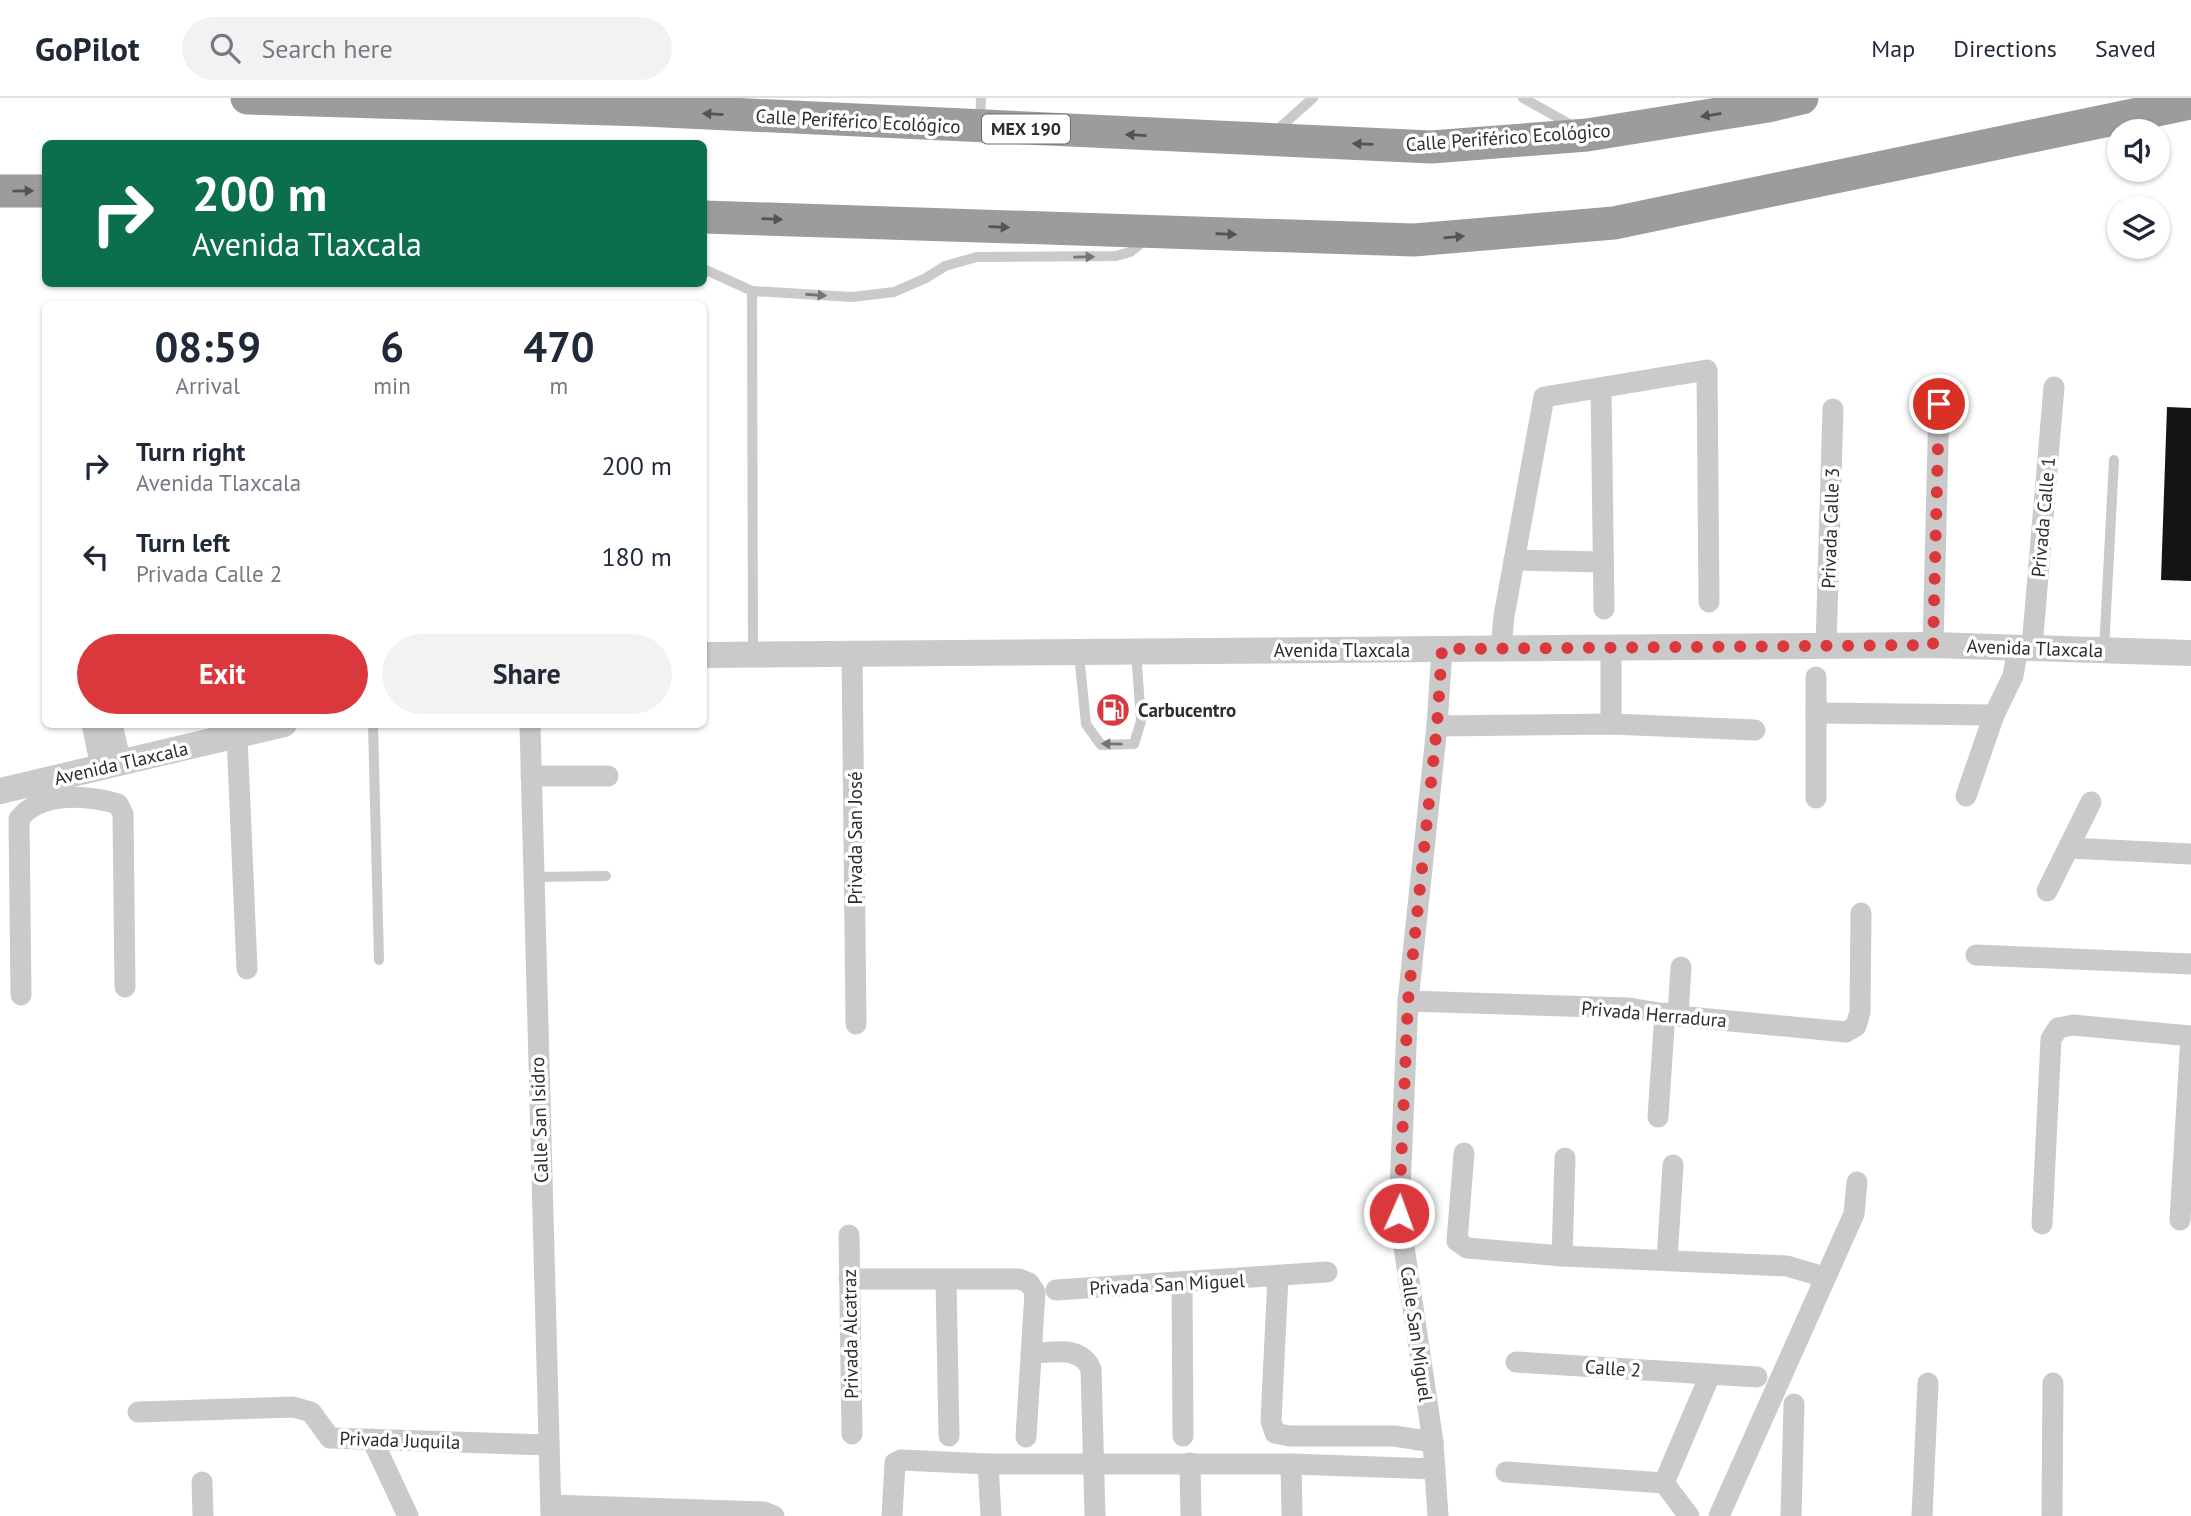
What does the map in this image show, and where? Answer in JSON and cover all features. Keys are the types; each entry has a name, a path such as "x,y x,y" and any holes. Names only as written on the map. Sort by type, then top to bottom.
{"highway":[{"name":"Calle Periférico Ecológico","path":"247,98 644,110 981,113 1265,140 1431,147 1587,135 1761,102 1802,98"},
{"path":"707,217 1414,240 1614,223 2191,103"},
{"path":"0,191 42,191"}],"street":[{"path":"1501,649 1504,616 1544,397 1707,370 1709,602"},
{"name":"Privada Calle 1","path":"1966,796 1994,715 2025,647 2054,387"},
{"path":"1601,388 1604,609"},
{"path":"1933,645 1939,404"},
{"name":"Privada Calle 3","path":"1826,646 1833,409"},
{"path":"1514,560 1603,562"},
{"name":"Avenida Tlaxcala","path":"707,655 1501,649 1611,659 1826,646 1933,645 2191,653"},
{"name":"Calle San Miguel","path":"1438,1516 1433,1442 1399,1213 1408,1001 1437,726 1442,649"},
{"name":"Privada San José","path":"852,652 856,1024"},
{"path":"1611,659 1611,724"},
{"path":"1816,677 1816,798"},
{"path":"1816,713 1994,715"},
{"path":"1437,726 1611,724 1755,730"},
{"path":"82,782 91,728"},
{"path":"21,995 19,819 25,812 82,782 110,728"},
{"name":"Avenida Tlaxcala","path":"0,791 82,782 268,728"},
{"name":"Calle San Isidro","path":"530,728 551,1511"},
{"path":"237,736 247,970"},
{"path":"531,776 608,776"},
{"path":"82,782 118,804 123,814 125,987"},
{"path":"2047,891 2091,802"},
{"path":"2069,848 2191,854"},
{"name":"Privada Herradura","path":"1408,1001 1629,1008 1672,1015 1846,1032 1856,1026 1860,1012 1861,913"},
{"path":"1976,955 2191,964"},
{"path":"1658,1117 1681,967"},
{"path":"2042,1224 2051,1039 2059,1028 2073,1025 2191,1036 2180,1220"},
{"path":"1464,1153 1457,1241 1467,1248 1562,1256 1787,1266 1824,1277"},
{"path":"1562,1256 1565,1158"},
{"path":"1667,1260 1672,1165"},
{"path":"1719,1516 1854,1214 1857,1182"},
{"name":"Privada Alcatraz","path":"849,1235 852,1434"},
{"name":"Privada San Miguel","path":"849,1279 1019,1279 1045,1292 1327,1272"},
{"path":"1278,1277 1270,1421 1275,1433 1289,1436 1394,1436 1433,1442"},
{"path":"946,1281 949,1436"},
{"path":"1182,1284 1183,1436"},
{"path":"1026,1437 1031,1353 1045,1292"},
{"path":"1031,1353 1076,1352 1087,1358 1091,1368 1095,1516"},
{"name":"Calle 2","path":"1516,1362 1756,1377"},
{"path":"1664,1483 1710,1374"},
{"path":"1922,1516 1928,1383"},
{"path":"2052,1516 2053,1383"},
{"path":"1791,1516 1794,1404"},
{"name":"Privada Juquila","path":"138,1412 293,1407 310,1412 330,1438 549,1446"},
{"path":"372,1439 408,1516"},
{"path":"892,1516 895,1463 901,1460 988,1464 1291,1464 1435,1469"},
{"path":"1190,1463 1191,1516"},
{"path":"988,1464 991,1516"},
{"path":"1291,1464 1292,1516"},
{"path":"1506,1472 1664,1483 1689,1516"},
{"path":"202,1482 203,1516"},
{"path":"551,1511 764,1512 774,1516"}],"lane":[{"path":"1265,140 1313,98"},
{"path":"1522,98 1587,135"},
{"path":"707,270 752,291 852,297 894,292 961,260 977,257 1116,256 1130,252 1157,232"},
{"path":"752,291 753,654"},
{"path":"2104,650 2114,460"},
{"path":"1079,651 1086,724 1101,745 1134,744 1141,721 1136,651"},
{"path":"373,728 379,960"},
{"path":"533,877 606,876"}],"building":[{"path":"2167,407 2191,408 2191,581 2161,580"},
{"name":"Carbucentro","path":"1101,699 1124,699 1125,721 1101,721"}],"place":[{"name":"Carbucentro","path":"1113,710"}],"route":[{"path":"1399,1213 1408,1001 1437,726 1442,649 1933,645 1939,404"}]}
